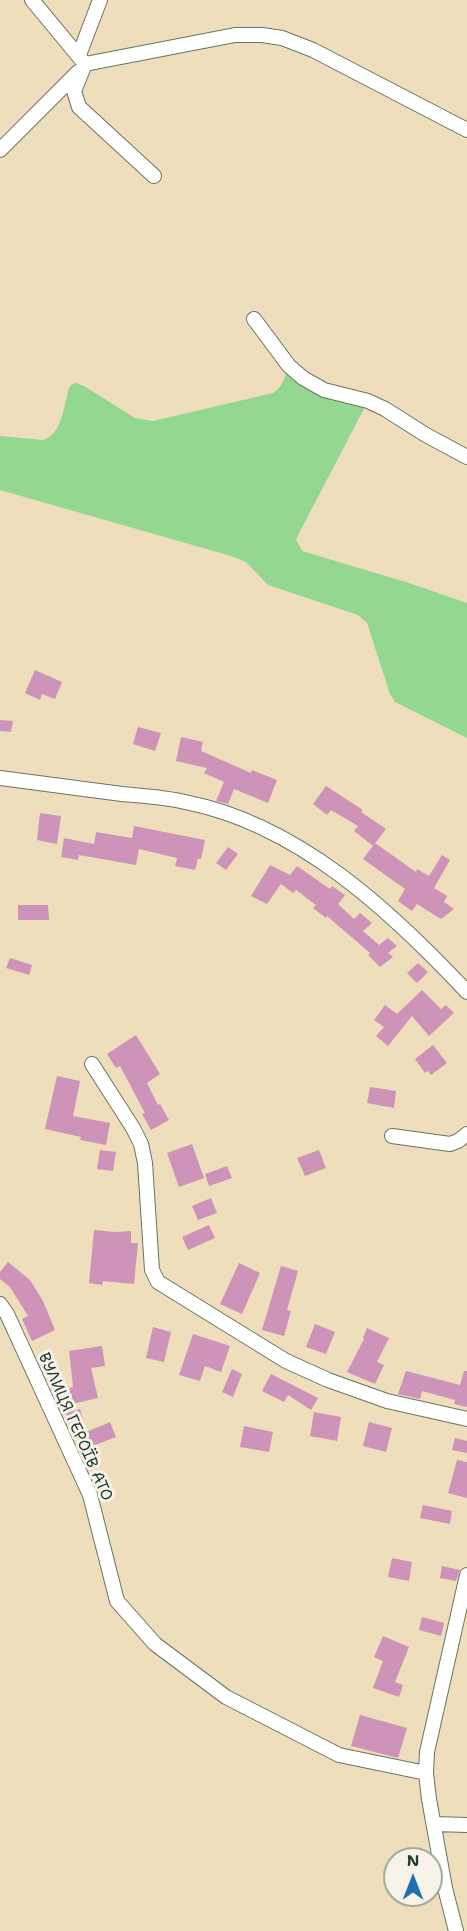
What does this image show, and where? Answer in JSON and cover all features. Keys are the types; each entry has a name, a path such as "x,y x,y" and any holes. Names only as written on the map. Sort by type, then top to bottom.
{"street":[{"path":"32,0 82,60"},
{"path":"100,0 74,91 79,107 154,176"},
{"path":"0,150 82,60 227,36 253,34 290,40 313,50 467,130"},
{"path":"254,319 290,366 303,378 324,390 368,401 385,409 467,457"},
{"path":"0,778 186,802 225,814 278,836 329,866 354,886 417,939 467,992"},
{"path":"92,1064 141,1144 145,1163 152,1270 158,1282 286,1361 328,1380 387,1401 467,1419"},
{"path":"392,1136 450,1144 467,1134"},
{"name":"ВУЛИЦЯ ГЕРОЇВ АТО","path":"0,1304 7,1314 90,1496 117,1601 155,1644 226,1696 339,1755 426,1773"},
{"path":"456,1931 445,1888 426,1773 431,1732 467,1575"},
{"path":"435,1824 467,1825"}],"green space":[{"path":"289,366 303,378 368,401 296,539 302,551 467,603 467,738 395,702 390,694 367,623 358,615 268,585 246,562 231,556 0,490 0,436 43,440 49,437 58,426 72,384 84,386 135,418 153,421 273,393 285,378"}],"building":[{"path":"35,670 62,682 55,699 42,694 40,700 25,693"},
{"path":"0,720 13,721 11,732 0,731"},
{"path":"138,727 161,733 155,751 133,744"},
{"path":"181,737 203,742 201,751 251,773 252,770 277,780 268,803 234,789 228,804 216,801 224,782 204,773 207,768 176,761"},
{"path":"326,786 363,810 361,812 386,829 373,846 354,831 358,826 331,810 327,815 313,804"},
{"path":"40,813 61,816 57,844 37,840"},
{"path":"134,826 205,840 201,859 198,859 195,870 175,866 177,858 139,849 136,865 79,855 78,860 61,857 64,838 94,844 96,832 132,838"},
{"path":"375,843 416,872 417,869 429,876 442,855 450,860 434,888 447,896 444,902 454,909 441,919 417,904 412,911 398,901 405,889 363,859"},
{"path":"228,847 238,854 226,870 216,863"},
{"path":"270,865 290,875 297,866 330,889 332,886 345,895 338,904 354,919 360,913 372,923 363,931 379,945 388,938 397,946 388,953 393,957 380,967 368,955 370,953 327,916 326,918 313,908 316,905 296,890 293,893 281,884 267,904 251,896"},
{"path":"18,905 48,905 49,920 18,920"},
{"path":"10,958 32,965 29,975 6,968"},
{"path":"418,963 428,972 417,983 407,973"},
{"path":"422,990 441,1009 446,1005 454,1013 429,1036 412,1016 388,1046 376,1036 384,1027 374,1020 385,1005 397,1014"},
{"path":"136,1035 160,1074 147,1083 169,1120 151,1130 142,1114 145,1113 120,1066 116,1068 107,1054"},
{"path":"433,1045 447,1063 431,1075 428,1071 425,1073 415,1059"},
{"path":"57,1076 80,1081 73,1116 110,1123 106,1145 45,1129"},
{"path":"370,1087 396,1091 394,1108 367,1103"},
{"path":"192,1144 204,1178 179,1187 167,1153"},
{"path":"100,1150 116,1152 113,1171 97,1169"},
{"path":"319,1150 326,1168 305,1176 297,1158"},
{"path":"227,1166 232,1178 209,1186 205,1174"},
{"path":"211,1198 217,1213 198,1220 192,1206"},
{"path":"209,1225 215,1238 188,1250 182,1237"},
{"path":"94,1230 131,1231 131,1243 138,1243 134,1284 103,1281 102,1285 89,1283"},
{"path":"8,1262 30,1280 43,1301 55,1330 32,1341 22,1319 28,1316 10,1287 0,1279 0,1272"},
{"path":"239,1263 260,1273 242,1314 220,1304"},
{"path":"281,1266 298,1271 287,1310 291,1311 284,1336 262,1330"},
{"path":"315,1324 335,1332 326,1354 306,1347"},
{"path":"153,1327 171,1332 164,1362 146,1358"},
{"path":"367,1328 389,1338 377,1362 384,1365 375,1384 347,1372 364,1339"},
{"path":"193,1334 230,1346 221,1372 205,1366 200,1381 179,1375"},
{"path":"102,1346 105,1366 91,1368 98,1398 72,1404 69,1388 73,1387 69,1351"},
{"path":"232,1369 242,1374 233,1397 222,1392"},
{"path":"406,1371 460,1385 464,1371 467,1371 467,1407 454,1404 455,1400 422,1391 420,1399 398,1394"},
{"path":"271,1374 318,1398 311,1410 288,1395 284,1402 262,1391"},
{"path":"80,1409 83,1419 69,1423 66,1413"},
{"path":"314,1412 341,1417 337,1441 310,1436"},
{"path":"110,1422 116,1437 90,1447 84,1433"},
{"path":"369,1422 392,1428 386,1452 363,1446"},
{"path":"244,1426 273,1432 269,1452 240,1447"},
{"path":"455,1438 467,1441 467,1453 452,1450"},
{"path":"457,1460 467,1462 467,1498 448,1493"},
{"path":"423,1505 452,1511 450,1524 420,1518"},
{"path":"392,1558 412,1562 409,1581 388,1577"},
{"path":"442,1566 460,1570 456,1581 440,1578"},
{"path":"422,1617 444,1623 441,1636 419,1630"},
{"path":"383,1636 409,1647 395,1682 403,1685 399,1697 373,1688 383,1661 374,1657"},
{"path":"360,1715 407,1728 398,1758 351,1746"}]}
